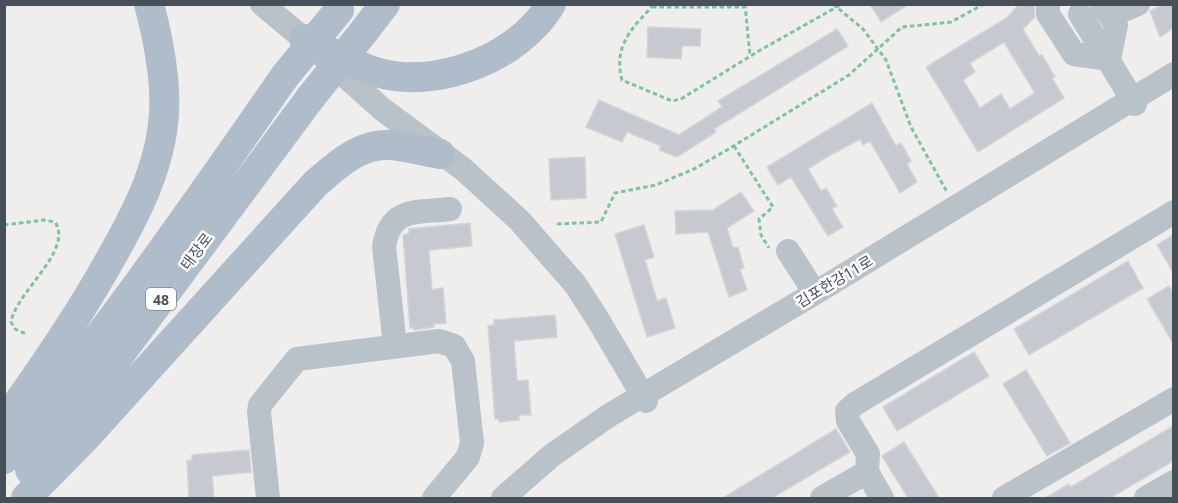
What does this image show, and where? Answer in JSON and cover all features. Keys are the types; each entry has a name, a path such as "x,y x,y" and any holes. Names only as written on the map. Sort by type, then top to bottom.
{"main road":[{"path":"4,422 82,308 123,238 149,182 161,141 164,111 163,81 149,4"},
{"name":"태장로","path":"8,498 80,408 311,97 385,4"},
{"path":"304,39 376,72 400,76 426,76 457,71 487,60 511,45 533,27 551,4"},
{"name":"태장로","path":"4,459 57,394 166,248 285,76 340,7"},
{"path":"26,498 86,437 316,183 343,160 366,149 388,144 440,154"}],"street":[{"path":"262,4 382,109 463,169 519,220 575,285 645,398"},
{"path":"1048,4 1048,14 1074,54 1109,59"},
{"path":"1109,59 1116,25 1106,10 1138,4"},
{"path":"1080,14 1134,101"},
{"name":"김포한강11로","path":"502,498 551,456 608,416 645,398 1134,101 1173,74"},
{"name":"김포한강11로","path":"513,498 552,464 645,398 956,207 1134,101 1173,81"},
{"path":"395,346 384,246 386,233 393,221 402,215 450,209"},
{"path":"882,498 867,472 868,454 848,421 847,411 855,404 1173,212"},
{"path":"781,253 815,293"},
{"path":"268,498 260,405 297,358 439,340 454,346 463,361 471,450 435,498"},
{"path":"1004,498 1173,399"},
{"path":"822,498 867,472"},
{"path":"1146,498 1173,482"}],"path":[{"path":"750,57 745,6 652,6 625,40 619,53 619,67 622,80 672,101 681,99 835,6 842,4"},
{"path":"557,224 601,222 615,193 637,190 666,181 694,169 734,146 849,75 902,27 951,22 984,4"},
{"path":"835,6 863,29 886,60 911,127 956,207"},
{"path":"734,146 772,207 759,219 761,235 781,253"},
{"path":"4,225 44,220 55,222 60,229 60,239 55,251 12,314 11,322 15,329 26,334"}],"building":[{"path":"870,4 909,4 881,22"},
{"path":"1019,4 1034,5 1035,17 1023,29 1039,56 1042,55 1064,98 978,152 926,67 1008,17","holes":["1004,42 1035,93 1010,109 1001,94 980,108 963,80 975,72 970,63"]},
{"path":"1165,4 1173,4 1173,28 1160,37 1150,11"},
{"path":"648,27 701,29 700,46 682,46 681,59 647,57"},
{"path":"837,29 848,46 714,129 716,132 677,157 659,150 661,146 627,132 622,142 586,127 599,100 679,135 722,107 718,101"},
{"path":"872,103 896,146 901,143 911,161 907,164 917,182 900,193 870,141 863,145 860,139 825,158 808,169 821,191 826,188 837,206 832,209 843,227 828,236 791,177 778,185 767,167"},
{"path":"585,157 586,198 551,200 549,159"},
{"path":"741,192 754,211 727,228 733,248 738,247 744,268 740,269 747,290 729,297 708,232 676,234 675,211 713,210"},
{"path":"470,223 472,246 429,250 432,290 443,288 446,323 414,330 413,327 410,328 403,235 409,233 409,229"},
{"path":"644,225 654,257 645,260 657,301 666,298 675,328 647,337 615,234"},
{"path":"1173,235 1173,272 1157,245"},
{"path":"1128,261 1143,288 1029,355 1014,329"},
{"path":"1169,286 1173,293 1173,343 1147,299"},
{"path":"555,315 557,337 514,341 517,381 528,380 531,415 519,415 519,420 499,422 499,419 495,419 488,326 494,325 494,320"},
{"path":"974,352 989,376 897,431 883,407"},
{"path":"1026,370 1070,443 1047,456 1003,384"},
{"path":"1173,426 1173,461 1110,498 1045,498 1069,484 1071,487"},
{"path":"836,429 850,452 772,498 723,498"},
{"path":"904,442 939,498 908,498 882,456"},
{"path":"249,450 251,472 212,476 214,498 189,498 187,461 192,460 192,455"}]}
